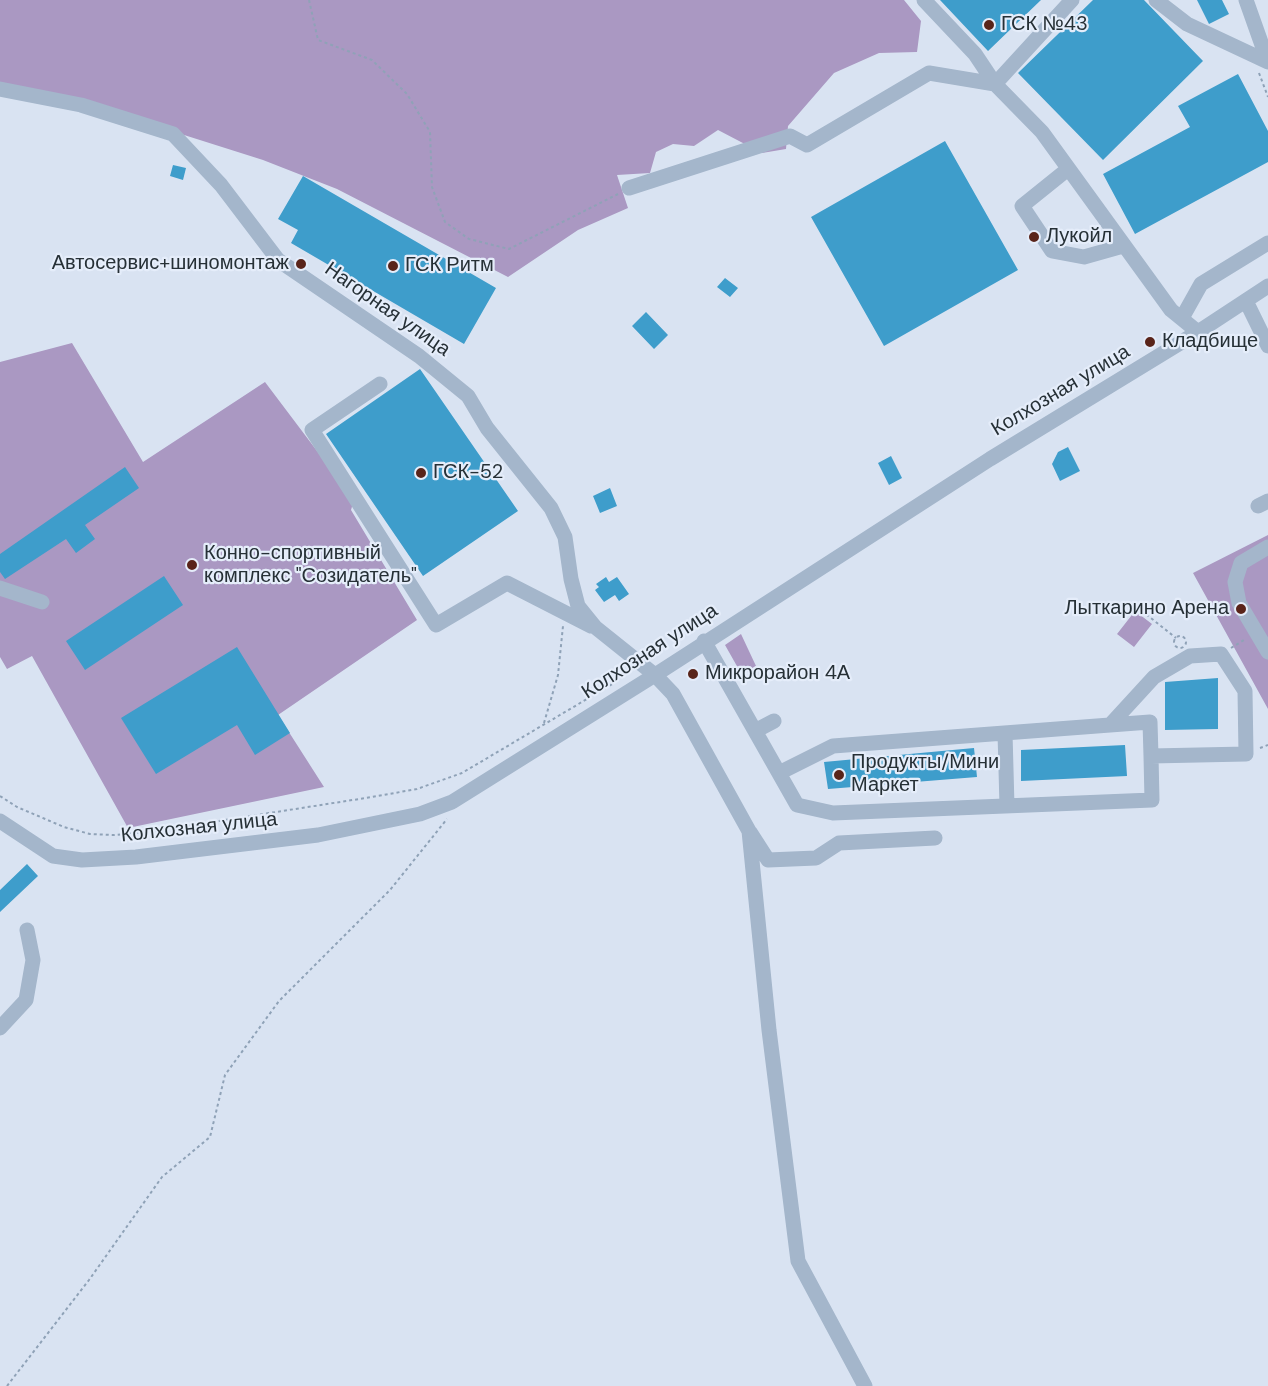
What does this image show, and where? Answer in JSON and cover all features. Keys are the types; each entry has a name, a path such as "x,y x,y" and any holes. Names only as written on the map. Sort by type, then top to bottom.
{"street":[{"path":"924,0 975,54 995,84 1042,132 1171,310 1198,332"},
{"path":"995,84 1072,0"},
{"path":"1156,0 1187,24 1268,62"},
{"path":"1246,0 1268,62"},
{"path":"629,188 720,156 790,136 807,146 929,73 995,84"},
{"name":"Нагорная улица","path":"0,89 81,105 173,135 221,185 278,260 419,356 468,396 486,428 551,508 565,537 571,579 578,606 596,628 655,675 673,694 749,831 768,860 816,858 839,843 935,838"},
{"path":"1068,169 1022,206 1052,251 1084,257 1123,246"},
{"path":"1182,318 1192,289 1251,250 1268,243"},
{"name":"Колхозная улица","path":"0,821 53,856 82,860 136,857 257,844 396,820 428,811 468,794 990,459 1198,332 1268,286"},
{"path":"1246,301 1268,346"},
{"path":"380,384 312,430 436,625 507,583 596,628"},
{"path":"1268,547 1241,563 1235,582 1239,603 1268,652"},
{"path":"0,588 42,602"},
{"path":"704,641 797,805 833,813 1152,800 1150,722 833,746 779,772"},
{"path":"1110,725 1154,677 1190,656 1221,654 1245,691 1246,754 1151,756"},
{"path":"755,731 774,721"},
{"path":"1005,733 1007,806"},
{"path":"749,831 769,1030 798,1262 865,1386"},
{"path":"0,1028 26,1000 33,960 27,930"}],"path":[{"path":"309,0 318,40 372,60 407,94 430,132 432,187 446,222 470,238 509,249 629,188"},
{"path":"1137,607 1176,638"},
{"path":"544,723 558,675 565,612"},
{"path":"0,796 40,818 90,834 148,832 417,789 462,773 616,682"},
{"path":"7,1386 89,1280 162,1177 210,1137 225,1075 279,1001 390,890 454,811"}],"shaded area":[{"path":"0,0 904,0 921,21 917,52 879,53 834,73 788,126 786,149 762,153 718,130 694,146 673,144 656,152 650,173 617,175 628,208 578,230 508,277 337,189 263,160 61,96 0,83"},
{"name":"Конно-спортивный комплекс \"Созидатель\"","path":"72,343 143,462 265,382 354,500 351,510 417,620 278,715 324,787 128,828 32,656 7,669 0,657 0,362"},
{"name":"Лыткарино Арена","path":"1268,535 1268,709 1193,573"},
{"path":"1135,611 1152,624 1134,647 1117,634"},
{"path":"741,634 756,666 742,675 725,645"}],"building":[{"name":"ГСК №43","path":"940,0 1041,0 988,51"},
{"path":"1093,0 1144,0 1203,61 1103,160 1018,73"},
{"path":"1197,0 1222,0 1229,14 1209,24"},
{"path":"1238,74 1268,131 1268,162 1135,234 1103,174 1190,127 1178,106"},
{"path":"945,141 1018,270 884,346 811,217"},
{"path":"173,165 186,168 183,180 170,176"},
{"name":"ГСК Ритм","path":"303,176 496,288 464,344 291,243 298,230 278,219"},
{"path":"725,278 738,288 730,297 717,287"},
{"path":"646,312 668,335 654,349 632,326"},
{"name":"ГСК-52","path":"420,369 518,511 423,576 326,434"},
{"path":"1068,447 1080,471 1060,481 1052,464 1058,452"},
{"path":"891,456 902,478 889,485 878,463"},
{"path":"125,467 139,488 85,525 95,539 76,553 66,539 5,579 0,572 0,554"},
{"path":"610,488 617,506 600,513 593,496"},
{"path":"164,576 183,605 85,670 66,641"},
{"path":"606,577 609,582 617,577 629,594 619,601 615,595 604,602 595,590 599,587 596,584"},
{"path":"237,647 290,733 255,755 237,725 156,774 121,718"},
{"path":"1218,678 1218,729 1165,730 1165,682"},
{"path":"1125,745 1127,776 1021,781 1021,750"},
{"path":"974,748 977,777 828,789 824,762"},
{"path":"27,864 38,876 0,912 0,890"}],"place":[{"name":"ГСК №43","path":"989,25"},
{"name":"Лукойл","path":"1034,237"},
{"name":"Автосервис+шиномонтаж","path":"301,264"},
{"name":"ГСК Ритм","path":"393,266"},
{"name":"Кладбище","path":"1150,342"},
{"name":"ГСК-52","path":"421,473"},
{"name":"Конно-спортивный комплекс \"Созидатель\"","path":"192,565"},
{"name":"Лыткарино Арена","path":"1241,609"},
{"name":"Микрорайон 4А","path":"693,674"},
{"name":"Продукты/Мини Маркет","path":"839,775"}]}
